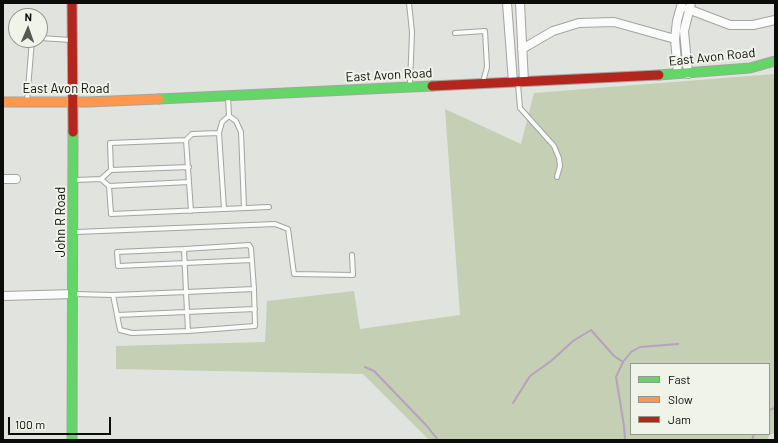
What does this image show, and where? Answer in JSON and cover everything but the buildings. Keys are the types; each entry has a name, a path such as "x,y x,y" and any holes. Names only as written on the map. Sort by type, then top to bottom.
{"main road":[{"name":"John R Road","path":"72,3 74,232 72,440"},
{"name":"East Avon Road","path":"3,102 72,102 228,96 688,74 750,68 775,61"}],"street":[{"path":"506,3 518,82"},
{"path":"518,82 522,49 520,3"},
{"path":"678,74 675,39 677,21 682,3"},
{"path":"688,74 684,31 690,6 730,24 753,25 775,20"},
{"path":"522,49 554,31 579,23 614,22 675,39"},
{"path":"3,179 16,179"},
{"path":"3,296 74,294"}],"lane":[{"path":"409,3 412,32 410,87"},
{"path":"455,33 485,32 487,67 482,84"},
{"path":"48,38 73,40"},
{"path":"27,102 31,48"},
{"path":"518,82 520,108 554,146 559,158 560,166 557,177"},
{"path":"228,96 229,116"},
{"path":"224,209 220,133 222,122 229,116"},
{"path":"229,116 236,121 241,132 244,208"},
{"path":"111,170 110,143 186,140 192,134 220,133"},
{"path":"186,140 192,210"},
{"path":"73,180 101,179 111,170 189,167"},
{"path":"101,179 109,186 189,182"},
{"path":"109,186 111,214 268,207"},
{"path":"74,232 275,224 288,229 294,274 353,275 352,255"},
{"path":"113,295 120,330 132,332 188,331 255,326 252,260 249,245 117,252 118,266 252,260"},
{"path":"184,249 188,331"},
{"path":"74,294 113,295 254,289"},
{"path":"117,316 255,309"}],"green space":[{"path":"775,74 775,433 770,435 770,363 630,363 630,435 769,435 768,440 429,440 363,374 116,369 116,346 265,342 267,301 354,291 360,329 460,315 445,109 521,144 534,93"}],"waterway":[{"path":"513,403 530,376 551,361 573,341 591,330 614,356 623,362"},
{"path":"625,440 616,377 623,362 631,352 640,347 678,344"},
{"path":"365,367 374,371 426,425 438,440"},
{"path":"770,410 775,408"},
{"path":"752,440 754,435"}],"traffic: fast":[{"path":"659,75 750,68 775,61"},
{"path":"159,99 432,86"},
{"path":"72,440 73,132"}],"traffic: slow":[{"path":"3,102 88,102 159,99"}],"traffic: jam":[{"path":"72,3 73,132"},
{"path":"432,86 659,75"}]}
